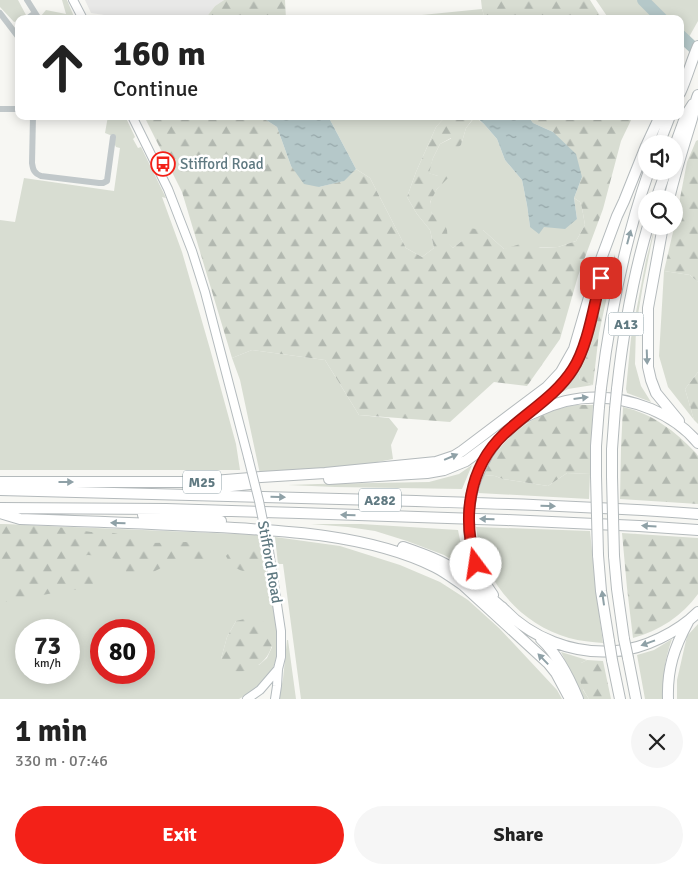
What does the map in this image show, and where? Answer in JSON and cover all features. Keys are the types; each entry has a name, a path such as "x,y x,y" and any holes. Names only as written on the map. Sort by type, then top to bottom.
{"highway":[{"path":"684,71 698,46"},
{"path":"684,84 690,62"},
{"path":"680,135 697,98"},
{"path":"671,190 689,117"},
{"path":"651,135 658,120"},
{"path":"663,135 668,120"},
{"path":"578,699 553,651 536,634 506,610 492,594 472,552 469,510 476,477 497,442 557,389 579,358 624,201 638,167"},
{"name":"A13","path":"620,699 609,641 598,555 596,446 610,321 621,268 646,180"},
{"name":"M25","path":"0,482 201,482 427,464 446,460 471,446 530,401 561,372 574,350 597,270 624,201"},
{"name":"A13","path":"636,699 624,639 617,589 614,556 612,448 627,312 645,235"},
{"path":"661,235 648,308 648,367 656,393 694,437"},
{"path":"522,419 548,406 568,400 613,398 635,403 660,413 673,420 694,437"},
{"name":"M25","path":"160,494 262,483 436,472 452,468 466,461 512,427"},
{"name":"M25","path":"0,490 304,498"},
{"name":"A282","path":"304,498 586,507 698,514"},
{"name":"M25","path":"0,508 166,509 507,520 698,530"},
{"name":"M25","path":"78,509 277,525 337,532 379,540 421,553 447,565 470,580 506,610"},
{"path":"0,513 20,519 279,530 343,539 392,551 435,567 464,585 548,663 556,673 570,699"},
{"path":"536,634 573,648 591,651 617,651 652,642 694,616"},
{"path":"668,699 668,681 676,647 694,616"}],"main road":[{"path":"73,0 81,15"},
{"name":"Stifford Road","path":"134,120 168,190 192,251 248,457 269,551 282,631 281,657 275,699"},
{"path":"246,699 260,690 278,669"}],"street":[{"path":"27,0 36,15"},
{"path":"0,14 15,33"},
{"path":"0,109 15,109"},
{"path":"33,120 33,170 41,176 104,183 106,181 113,136"}],"shaded area":[{"path":"85,0 224,0 215,6 208,15 104,15 91,13"}],"green space":[{"path":"0,0 18,0 26,15 15,15 14,22 0,7"},
{"path":"62,0 67,0 73,15 42,15 46,10 66,14"},
{"path":"224,0 285,0 286,15 208,15 215,6"},
{"path":"481,0 590,0 599,15 484,15"},
{"path":"596,0 698,0 698,21 684,46 684,15 606,15"},
{"path":"482,9 484,15 422,15"},
{"path":"107,120 127,120 135,137 133,139 138,148 141,147 166,198 162,197 182,252 210,349 236,444 240,470 0,470 0,220 15,222 24,178 114,191 120,148 116,147 114,143 115,137 105,133"},
{"path":"146,120 266,120 277,127 291,166 319,187 343,181 356,169 370,178 406,248 422,257 434,248 430,230 417,214 407,197 416,172 436,127 442,120 472,120 466,128 461,145 454,150 451,138 440,144 433,158 429,173 438,176 442,166 449,163 451,175 437,189 430,202 432,214 442,218 447,230 448,243 453,248 462,241 469,228 483,230 504,249 530,241 540,248 558,247 576,241 585,225 580,202 574,198 582,177 553,132 533,123 531,120 631,120 621,141 603,209 578,276 560,339 527,386 494,382 450,422 359,415 325,360 252,350 232,358 182,192"},
{"path":"330,120 442,120 436,127 407,197 417,214 430,230 434,248 422,257 406,248 370,178 356,169"},
{"path":"473,120 479,120 497,139 505,160 522,180 530,227 544,227 577,219 574,198 580,202 585,225 576,241 558,247 504,249 483,230 453,248 447,243 447,230 433,215 430,210 430,204 434,193 450,175 438,176 428,173 440,144 452,138 461,145 466,128"},
{"path":"698,140 698,282 690,275 664,271 672,235 683,235 682,190 687,162"},
{"path":"653,235 636,326 635,364 641,386 651,402 627,393 626,389 631,338 646,260"},
{"path":"615,254 599,333 593,385 580,380 578,369 586,358"},
{"path":"664,271 690,275 698,282 698,372 685,389 694,420 668,387 659,356"},
{"path":"252,350 325,360 359,415 389,418 398,429 391,445 393,459 357,466 260,474 240,380 232,358"},
{"path":"578,369 580,380 593,385 568,389 559,394"},
{"path":"698,372 698,424 694,420 685,389"},
{"path":"576,405 593,405 590,474 567,473 548,486 484,475 499,449 521,428 547,413"},
{"path":"623,407 644,414 663,424 696,453 698,456 698,504 620,499"},
{"path":"472,465 462,489 288,485 429,482 459,474"},
{"path":"567,473 590,474 589,499 478,493 484,475 548,486"},
{"path":"0,524 259,535 265,563 268,563 276,617 276,657 273,668 263,683 239,699 0,699","holes":["236,621 272,647 267,658 259,665 221,659 227,637"]},
{"path":"0,524 114,533 152,543 186,542 212,548 215,554 204,562 185,561 165,566 151,573 132,577 126,572 124,561 111,558 105,550 102,556 88,555 75,557 71,562 92,565 96,574 92,588 64,591 0,603 0,590 5,591 17,587 15,574 0,564"},
{"path":"311,524 361,524 458,530 462,550 470,570 444,555 375,531"},
{"path":"476,527 590,531 603,643 573,639 551,631 534,622 519,610 495,581 486,564"},
{"path":"622,533 698,538 698,594 685,609 669,622 633,638 627,588"},
{"path":"275,537 340,546 400,565 440,582 468,600 499,628 557,690 562,699 301,699 283,564 278,564"},
{"path":"254,542 260,550 261,561 251,573 233,566 226,556 228,553 233,550 248,549"},
{"path":"257,616 263,621 272,637 272,644 267,656 252,669 226,671 221,659 227,637 236,621"},
{"path":"698,624 698,699 677,699 677,680 687,636"},
{"path":"672,639 664,669 663,699 645,699 637,655 654,650"},
{"path":"288,640 296,699 279,699"},
{"path":"561,652 587,660 581,663 583,690 589,699 584,699"},
{"path":"587,660 603,661 611,699 589,699 580,682 581,663"}],"water":[{"path":"266,120 330,120 356,169 344,181 319,187 304,184 291,166 277,127"},
{"path":"480,120 531,120 533,123 553,132 576,154 582,177 574,198 577,219 565,229 544,227 539,234 530,227 522,180 505,160 497,139"}],"waterway":[{"path":"643,0 658,15"},
{"path":"684,39 698,52"}],"place":[{"name":"Stifford Road","path":"163,164"}],"route":[{"path":"476,564 472,552 468,519 476,477 491,450 503,435 557,389 574,368 586,338 601,278"}]}
